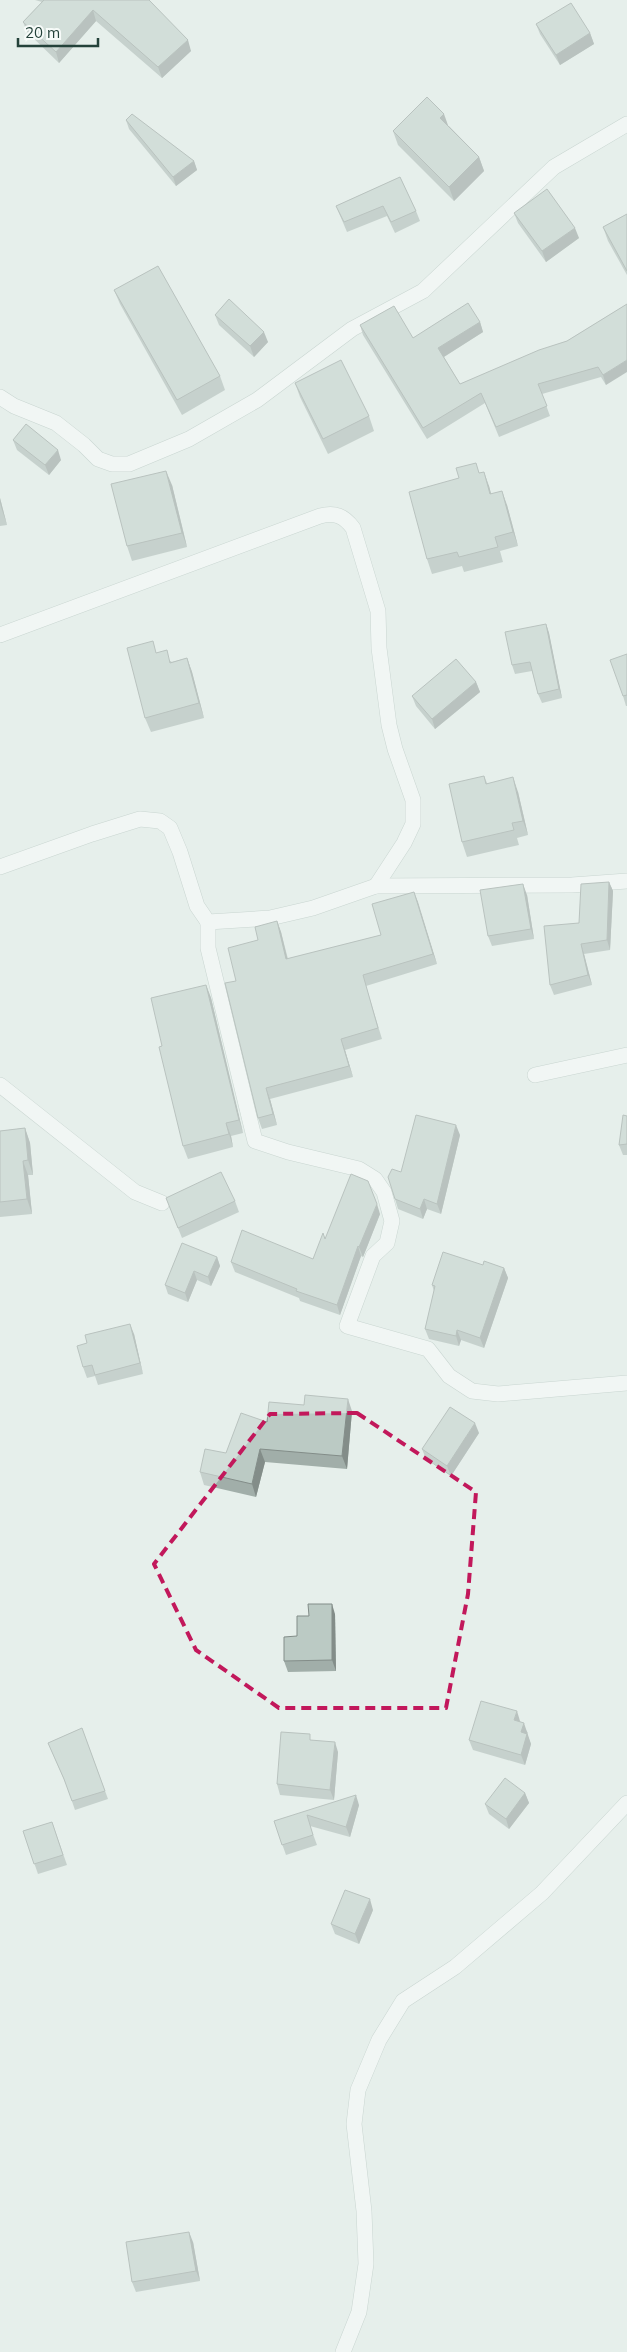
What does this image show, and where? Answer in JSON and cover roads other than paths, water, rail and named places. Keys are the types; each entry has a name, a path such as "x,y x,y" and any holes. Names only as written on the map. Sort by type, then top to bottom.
{"street":[{"path":"0,398 14,406 56,423 84,445 98,459 112,464 129,464 189,439 257,400 352,329 423,291 554,167 627,124"},
{"path":"0,635 320,516 337,514 347,519 353,528 378,611 379,648 389,725 395,749 413,800 413,824 404,843 376,886"},
{"path":"0,867 140,819 160,821 170,828 180,852 197,906 208,922 208,948 255,1141 288,1152 359,1169 375,1179 384,1192 392,1221 387,1242 373,1256 347,1326 428,1349 448,1376 472,1391 498,1394 627,1383"},
{"path":"208,922 270,918 313,908 376,886 572,884 627,881"},
{"path":"535,1075 627,1055"},
{"path":"0,1085 135,1192 162,1203"},
{"path":"343,2352 359,2312 366,2264 364,2211 354,2124 358,2090 380,2040 403,2002 455,1967 542,1893 627,1803"}]}
